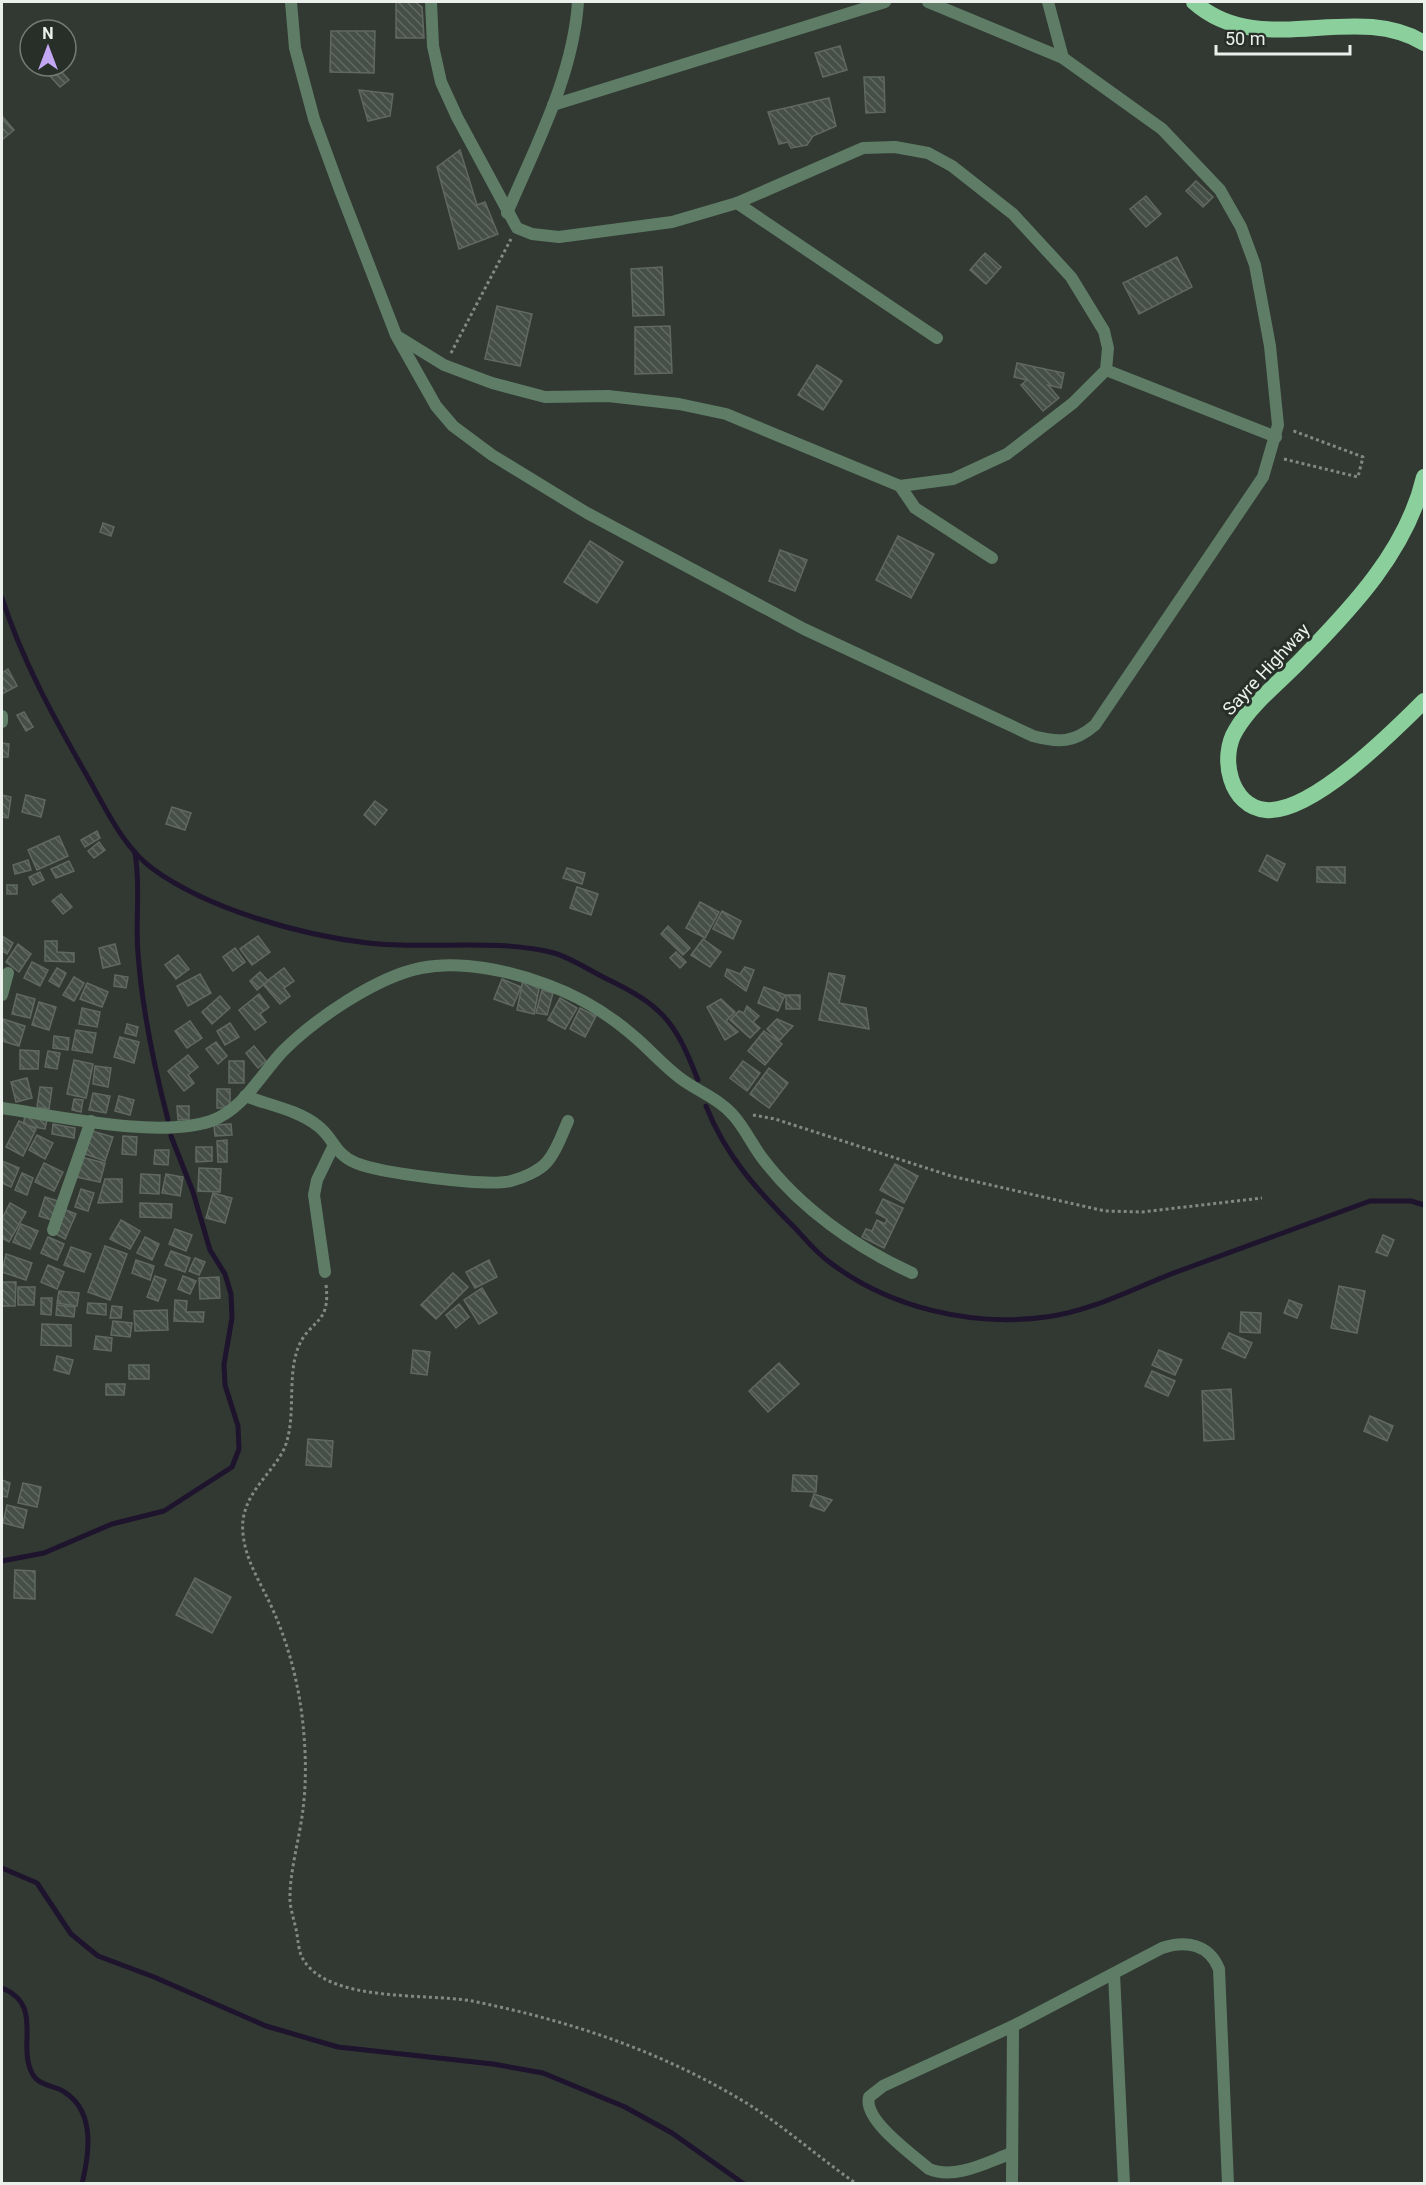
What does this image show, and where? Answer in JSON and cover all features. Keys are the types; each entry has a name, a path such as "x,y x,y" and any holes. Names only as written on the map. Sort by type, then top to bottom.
{"highway":[{"path":"1194,2 1203,10 1228,20 1239,21 1296,20 1325,12 1356,10 1382,14 1413,31 1425,43"},
{"name":"Sayre Highway","path":"1425,477 1398,543 1380,571 1301,661 1262,698 1235,731 1229,747 1231,782 1251,806 1265,810 1295,805 1334,782 1425,701"}],"street":[{"path":"291,2 295,48 315,119 396,335 436,406 453,426 492,455 586,513 804,629 1033,736 1055,742 1072,741 1095,725 1263,477 1277,431 1270,346 1255,265 1241,227 1220,190 1162,129 1063,58 928,2"},
{"path":"396,335 444,365 492,383 545,397 608,396 679,404 726,414 900,486 953,480 1007,454 1072,403 1106,370 1108,348 1104,331 1071,277 1013,214 958,171 928,153 895,147 863,148 737,203 672,222 591,235 559,237 532,234 517,228 507,213 441,82 433,46 431,2"},
{"path":"507,213 553,105 576,32 578,2"},
{"path":"553,105 885,2"},
{"path":"1048,2 1063,58"},
{"path":"737,203 937,338"},
{"path":"1106,370 1277,431"},
{"path":"900,486 915,508 992,558"},
{"path":"2,716 2,722"},
{"path":"2,1108 138,1126 194,1125 233,1110 284,1050 335,1008 368,989 420,968 446,966 512,974 573,995 599,1010 636,1038 675,1074 733,1115 762,1158 807,1203 862,1246 912,1273"},
{"path":"2,995 8,973"},
{"path":"245,1096 306,1118 320,1127 333,1147 356,1163 375,1169 420,1176 509,1182 529,1175 547,1163 568,1121"},
{"path":"53,1230 91,1120"},
{"path":"325,1272 314,1195 317,1180 333,1147"},
{"path":"1012,2153 960,2171 939,2173 929,2169 875,2121 868,2103 874,2091 883,2086 1013,2026 1174,1944 1198,1946 1215,1959 1221,1981 1228,2184"},
{"path":"1114,1974 1124,2184"},
{"path":"1012,2184 1013,2026"}],"path":[{"path":"444,365 517,228"},
{"path":"1271,456 1358,477 1363,457 1277,431"},
{"path":"733,1115 775,1119 951,1176 1105,1211 1142,1212 1262,1198"},
{"path":"325,1272 328,1302 322,1318 298,1346 283,1451 249,1500 243,1531 250,1564 273,1609 287,1646 299,1698 304,1737 304,1804 290,1899 303,1960 323,1978 347,1989 458,1999 527,2012 593,2030 658,2056 738,2098 790,2132 857,2184"}],"building":[{"path":"396,2 415,2 422,7 424,38 396,38"},
{"path":"331,31 375,31 374,73 330,72"},
{"path":"840,46 847,70 823,77 815,53"},
{"path":"864,77 884,77 885,112 866,113"},
{"path":"52,78 69,80 60,87"},
{"path":"359,90 393,94 390,116 368,121"},
{"path":"829,98 836,126 813,136 807,145 791,148 788,142 779,144 768,112"},
{"path":"2,116 14,130 2,140"},
{"path":"460,150 477,205 485,202 498,234 459,249 437,167"},
{"path":"1196,181 1213,197 1203,207 1186,191"},
{"path":"1146,196 1161,214 1146,227 1130,209"},
{"path":"985,253 1001,267 986,284 970,270"},
{"path":"1177,257 1192,287 1139,314 1123,283"},
{"path":"662,267 664,315 633,316 631,269"},
{"path":"497,306 532,314 520,366 485,359"},
{"path":"670,326 672,373 635,374 635,327"},
{"path":"1017,363 1064,373 1061,388 1048,385 1059,398 1043,411 1021,385 1027,380 1014,377"},
{"path":"817,365 842,381 823,410 798,395"},
{"path":"103,523 114,527 111,536 100,532"},
{"path":"898,536 934,554 911,598 876,580"},
{"path":"590,541 623,562 597,603 564,582"},
{"path":"780,550 807,560 795,591 769,581"},
{"path":"8,669 17,686 2,694 2,673"},
{"path":"24,712 33,727 26,731 17,715"},
{"path":"2,743 9,744 8,757 2,757"},
{"path":"2,795 11,797 8,818 2,817"},
{"path":"26,795 45,800 41,817 22,812"},
{"path":"375,801 387,810 375,825 364,815"},
{"path":"172,807 191,813 185,830 166,824"},
{"path":"97,831 100,838 85,847 81,840"},
{"path":"59,836 68,856 37,870 28,850"},
{"path":"99,842 105,850 94,858 88,851"},
{"path":"1267,855 1285,864 1277,881 1259,871"},
{"path":"28,860 31,870 15,874 13,865"},
{"path":"69,861 74,871 56,878 51,869"},
{"path":"1317,867 1345,867 1345,883 1317,882"},
{"path":"567,868 585,873 582,884 563,878"},
{"path":"40,872 44,880 33,885 29,877"},
{"path":"7,885 17,885 17,894 7,894"},
{"path":"577,887 598,894 591,915 570,908"},
{"path":"61,894 72,907 63,914 52,901"},
{"path":"700,902 719,912 705,938 686,928"},
{"path":"722,911 741,921 733,939 713,929"},
{"path":"668,926 690,948 683,955 661,934"},
{"path":"2,936 13,943 7,954 2,951"},
{"path":"258,936 270,952 252,965 240,949"},
{"path":"703,939 721,952 710,967 691,955"},
{"path":"45,941 57,941 57,952 74,953 74,962 45,961"},
{"path":"18,944 31,954 19,972 6,962"},
{"path":"115,944 120,964 103,968 99,948"},
{"path":"235,948 245,962 233,971 223,957"},
{"path":"676,952 686,962 680,968 670,958"},
{"path":"178,955 189,969 176,979 165,965"},
{"path":"32,962 48,970 40,986 24,978"},
{"path":"745,967 754,970 746,991 725,976 727,969 740,974"},
{"path":"57,968 66,973 59,987 49,981"},
{"path":"284,968 294,981 284,988 290,996 280,1004 263,984"},
{"path":"260,972 268,981 257,990 250,981"},
{"path":"829,973 845,976 839,1003 866,1008 869,1029 819,1020"},
{"path":"200,974 211,993 188,1006 177,986"},
{"path":"115,975 128,977 126,988 114,986"},
{"path":"74,977 84,983 74,1001 63,995"},
{"path":"502,979 521,987 513,1006 494,999"},
{"path":"523,980 539,989 534,1014 517,1010"},
{"path":"87,983 108,992 102,1007 80,999"},
{"path":"764,987 785,995 778,1011 758,1003"},
{"path":"542,990 553,993 547,1015 536,1013"},
{"path":"17,994 35,999 30,1018 12,1014"},
{"path":"259,994 269,1007 260,1014 266,1022 255,1030 239,1010"},
{"path":"786,995 800,995 800,1009 786,1009"},
{"path":"220,996 230,1008 212,1024 202,1012"},
{"path":"560,998 577,1008 565,1029 548,1020"},
{"path":"721,999 735,1012 726,1021 738,1032 725,1040 707,1007"},
{"path":"39,1002 56,1007 49,1030 32,1025"},
{"path":"747,1006 759,1016 753,1022 760,1028 750,1038 730,1020 739,1011 744,1013"},
{"path":"82,1008 100,1012 97,1027 79,1024"},
{"path":"580,1008 596,1016 585,1037 570,1029"},
{"path":"3,1019 25,1026 19,1046 2,1041"},
{"path":"777,1019 793,1026 779,1041 767,1029"},
{"path":"190,1021 202,1038 187,1048 175,1031"},
{"path":"230,1023 239,1037 225,1045 217,1031"},
{"path":"127,1024 138,1027 136,1036 125,1033"},
{"path":"76,1030 96,1033 92,1053 72,1050"},
{"path":"764,1031 782,1044 765,1065 748,1051"},
{"path":"54,1036 69,1038 68,1050 53,1048"},
{"path":"120,1037 139,1042 134,1063 114,1057"},
{"path":"216,1042 227,1056 218,1064 206,1049"},
{"path":"254,1046 266,1061 258,1068 246,1053"},
{"path":"20,1050 39,1051 38,1069 20,1069"},
{"path":"48,1051 60,1053 57,1069 45,1067"},
{"path":"188,1055 198,1067 188,1075 194,1083 184,1091 168,1071"},
{"path":"74,1060 93,1064 86,1098 67,1094"},
{"path":"229,1061 244,1061 244,1083 229,1083"},
{"path":"743,1061 760,1073 747,1091 730,1078"},
{"path":"95,1066 111,1068 108,1087 93,1084"},
{"path":"769,1068 788,1083 769,1108 750,1094"},
{"path":"27,1078 32,1098 16,1102 11,1082"},
{"path":"40,1087 52,1088 49,1109 37,1107"},
{"path":"217,1089 230,1089 230,1108 217,1108"},
{"path":"93,1093 110,1096 106,1113 89,1110"},
{"path":"119,1096 134,1100 130,1115 115,1111"},
{"path":"74,1099 83,1100 81,1112 72,1110"},
{"path":"177,1106 189,1106 189,1119 178,1120"},
{"path":"25,1116 47,1120 45,1129 23,1125"},
{"path":"19,1121 36,1129 23,1156 6,1147"},
{"path":"53,1124 75,1128 74,1138 52,1134"},
{"path":"231,1124 232,1135 215,1136 214,1125"},
{"path":"92,1131 113,1137 105,1161 85,1154"},
{"path":"37,1135 53,1143 45,1159 29,1150"},
{"path":"123,1136 137,1137 136,1155 122,1154"},
{"path":"227,1140 227,1162 218,1162 217,1141"},
{"path":"196,1147 212,1147 212,1161 196,1162"},
{"path":"155,1150 169,1150 168,1165 154,1164"},
{"path":"81,1157 105,1163 100,1182 76,1177"},
{"path":"2,1161 19,1168 11,1187 2,1183"},
{"path":"44,1163 63,1172 54,1191 35,1182"},
{"path":"895,1164 918,1176 904,1203 880,1190"},
{"path":"199,1168 221,1169 220,1192 198,1191"},
{"path":"22,1173 33,1178 27,1195 15,1190"},
{"path":"141,1174 160,1175 159,1194 140,1193"},
{"path":"166,1174 183,1177 180,1196 162,1193"},
{"path":"105,1179 122,1179 122,1202 98,1203"},
{"path":"81,1189 94,1193 88,1211 75,1207"},
{"path":"213,1193 232,1198 225,1223 206,1218"},
{"path":"45,1197 58,1201 52,1220 39,1216"},
{"path":"883,1199 903,1208 884,1248 862,1237 866,1229 872,1231 877,1220 885,1224 887,1219 876,1213"},
{"path":"10,1203 26,1212 9,1242 2,1238 2,1219"},
{"path":"140,1203 172,1204 171,1218 140,1217"},
{"path":"66,1210 76,1214 65,1239 54,1233"},
{"path":"121,1220 140,1231 130,1249 110,1239"},
{"path":"21,1224 38,1231 30,1249 13,1242"},
{"path":"175,1229 192,1235 186,1251 169,1244"},
{"path":"1383,1235 1394,1240 1387,1256 1376,1252"},
{"path":"48,1237 64,1244 57,1260 41,1253"},
{"path":"145,1237 159,1244 152,1260 137,1253"},
{"path":"105,1246 127,1254 110,1300 88,1292"},
{"path":"71,1247 91,1254 84,1272 64,1265"},
{"path":"171,1251 190,1258 185,1272 165,1265"},
{"path":"6,1254 32,1263 26,1280 2,1272"},
{"path":"195,1258 205,1262 199,1275 189,1271"},
{"path":"136,1260 154,1266 150,1280 132,1273"},
{"path":"489,1260 497,1277 475,1288 466,1272"},
{"path":"48,1265 64,1272 57,1289 41,1282"},
{"path":"453,1273 468,1287 436,1319 421,1305"},
{"path":"155,1276 166,1280 158,1301 147,1297"},
{"path":"183,1276 196,1281 190,1294 178,1289"},
{"path":"219,1277 220,1298 200,1299 199,1278"},
{"path":"2,1282 16,1282 15,1306 2,1306"},
{"path":"1339,1286 1365,1291 1357,1333 1331,1328"},
{"path":"18,1287 35,1287 34,1305 18,1305"},
{"path":"482,1288 497,1313 479,1324 464,1300"},
{"path":"59,1291 79,1293 77,1306 57,1303"},
{"path":"41,1298 52,1298 51,1315 41,1314"},
{"path":"175,1300 187,1301 186,1312 204,1312 203,1322 174,1321"},
{"path":"1289,1300 1302,1305 1297,1318 1284,1313"},
{"path":"88,1303 106,1304 106,1315 87,1313"},
{"path":"459,1304 469,1317 456,1328 446,1315"},
{"path":"57,1305 75,1307 74,1317 56,1315"},
{"path":"112,1306 122,1307 121,1318 110,1318"},
{"path":"167,1310 168,1330 135,1331 134,1311"},
{"path":"1241,1312 1261,1313 1260,1333 1240,1332"},
{"path":"113,1321 132,1323 130,1337 111,1335"},
{"path":"42,1324 71,1325 71,1346 41,1345"},
{"path":"1229,1333 1252,1343 1245,1358 1222,1348"},
{"path":"96,1336 112,1338 111,1351 94,1349"},
{"path":"413,1350 430,1352 427,1375 411,1373"},
{"path":"1159,1350 1182,1360 1175,1375 1152,1365"},
{"path":"57,1356 73,1360 69,1374 54,1370"},
{"path":"779,1363 799,1384 768,1412 749,1391"},
{"path":"129,1365 149,1365 149,1379 129,1379"},
{"path":"1152,1371 1175,1381 1168,1396 1145,1386"},
{"path":"106,1384 125,1384 124,1395 106,1395"},
{"path":"1231,1389 1234,1439 1204,1441 1202,1391"},
{"path":"1370,1416 1393,1426 1387,1441 1364,1431"},
{"path":"308,1439 333,1441 331,1467 306,1465"},
{"path":"793,1475 817,1476 816,1492 792,1491"},
{"path":"2,1480 10,1483 7,1497 2,1496"},
{"path":"23,1483 41,1487 37,1507 18,1503"},
{"path":"814,1494 832,1500 824,1511 810,1506"},
{"path":"7,1505 27,1510 23,1528 3,1523"},
{"path":"15,1570 35,1571 35,1599 14,1598"},
{"path":"195,1578 231,1597 212,1633 176,1615"}],"waterway":[{"path":"2,598 29,666 74,753 123,838 153,869 175,883 227,908 313,934 391,945 508,946 560,955 625,988 654,1007 674,1029 698,1080"},
{"path":"135,853 138,878 137,940 142,995 153,1058 168,1120"},
{"path":"706,1106 723,1141 744,1172 811,1246 824,1257 877,1291 904,1302 960,1316 1018,1319 1046,1317 1081,1310 1179,1271 1370,1201 1411,1201 1424,1205"},
{"path":"2,1561 44,1553 112,1524 164,1511 232,1467 239,1449 238,1426 225,1385 224,1364 232,1318 231,1294 225,1274 210,1250 193,1192 171,1136"},
{"path":"2,1868 37,1883 71,1934 98,1956 154,1977 266,2026 338,2047 493,2064 543,2073 625,2107 672,2133 744,2184"},
{"path":"2,1988 15,1995 26,2015 28,2062 34,2077 71,2097 85,2118 88,2144 82,2184"}]}
